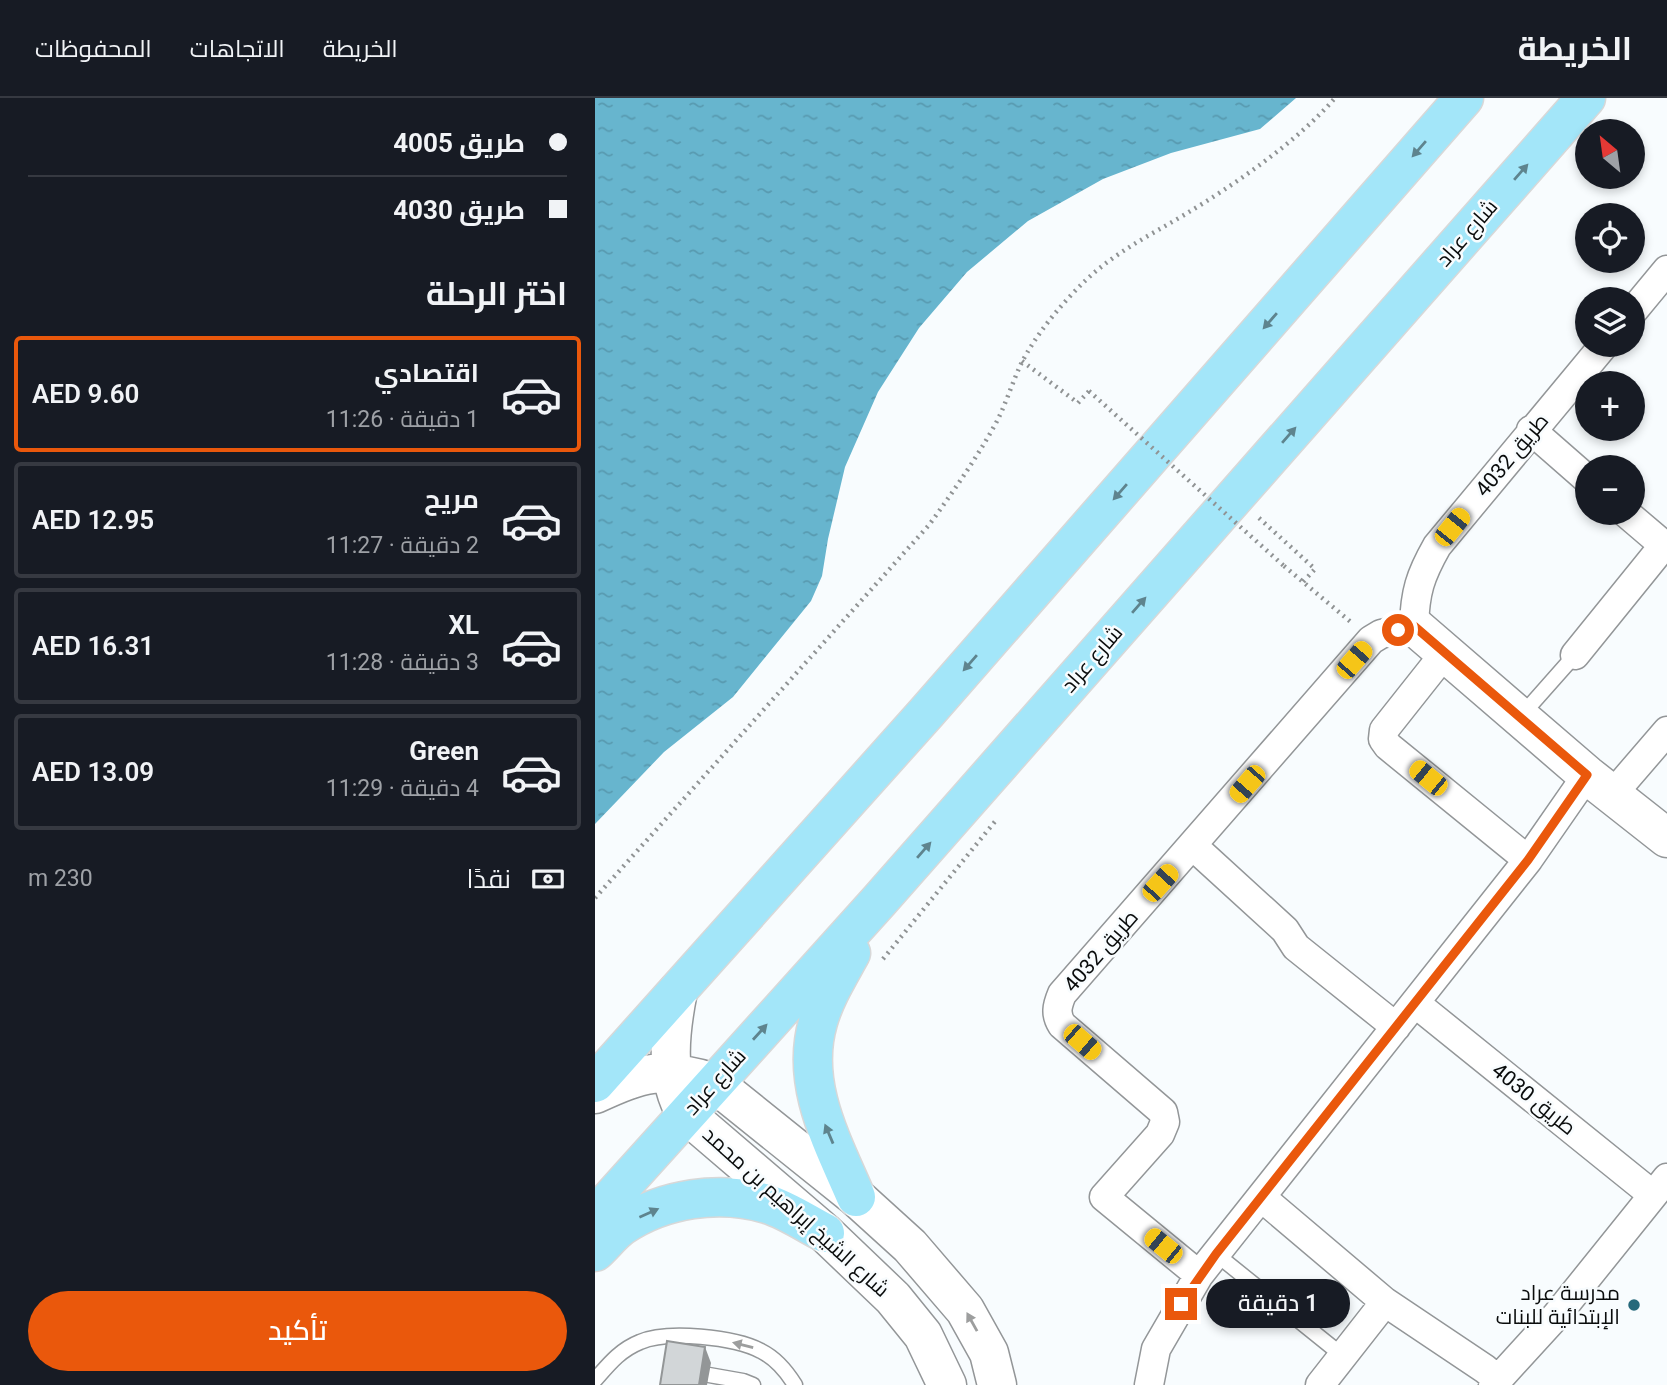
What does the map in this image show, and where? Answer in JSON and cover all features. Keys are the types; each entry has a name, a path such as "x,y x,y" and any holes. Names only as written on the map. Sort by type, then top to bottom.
{"main road":[{"path":"595,1083 927,712 1464,98"},
{"name":"شارع عراد","path":"595,1216 879,901 1585,98"},
{"path":"856,1197 824,1122 813,1082 813,1045 818,1020 828,996 879,901"},
{"path":"595,1252 621,1227 647,1212 677,1202 708,1198 739,1198 769,1205 825,1233"}],"street":[{"path":"1645,297 1667,270"},
{"name":"طريق 4032","path":"1207,1264 1104,1197 1160,1134 1165,1122 1163,1112 1062,1025 1057,1011 1062,994 1371,640 1381,634 1414,626 1415,602 1421,574 1437,546 1594,357"},
{"path":"1531,430 1575,468"},
{"path":"1574,655 1665,547 1640,525"},
{"path":"1414,626 1599,785 1667,838"},
{"path":"1445,653 1384,730 1383,739 1388,746 1528,860"},
{"path":"1149,1385 1156,1349 1207,1264 1528,860 1599,785 1667,731"},
{"path":"1193,846 1285,930 1296,947 1396,1027"},
{"name":"شارع الشيخ إبراهيم بن محمد","path":"678,992 673,1018 672,1073 679,1103 686,1114 825,1233 893,1298 923,1335 947,1385"},
{"name":"طريق 4030","path":"1415,1003 1660,1186"},
{"name":"شارع الشيخ إبراهيم بن محمد","path":"595,1094 655,1072 672,1073 714,1083 856,1197 910,1246 965,1310 989,1353 997,1385"},
{"path":"1261,1197 1385,1302 1485,1368 1495,1382 1556,1315 1660,1186"},
{"path":"1320,1385 1385,1302"}],"lane":[{"path":"1520,718 1574,655"},
{"path":"1207,1264 1343,1356"},
{"path":"595,1380 619,1353 631,1346 643,1340 678,1335 744,1344 763,1352 778,1363 795,1385"},
{"path":"709,1375 753,1385"}],"path":[{"path":"595,898 929,525 966,474 997,419 1023,361 1047,324 1086,281 1132,244 1235,182 1285,144 1335,98"},
{"path":"1023,361 1078,403 1089,391 1284,566 1371,640"},
{"path":"1250,509 1315,569 1303,582"}],"water":[{"path":"595,98 1296,98 1260,129 1171,153 1103,179 1028,221 967,272 919,328 878,392 845,467 822,576 811,601 733,697 664,752 595,824"}],"building":[{"path":"667,1341 705,1347 699,1385 660,1385"}],"place":[{"name":"مدرسة عراد الإبتدائية للبنات","path":"1634,1305"}],"route":[{"path":"1181,1304 1199,1275 1528,860 1587,775 1414,626 1398,630"}]}
